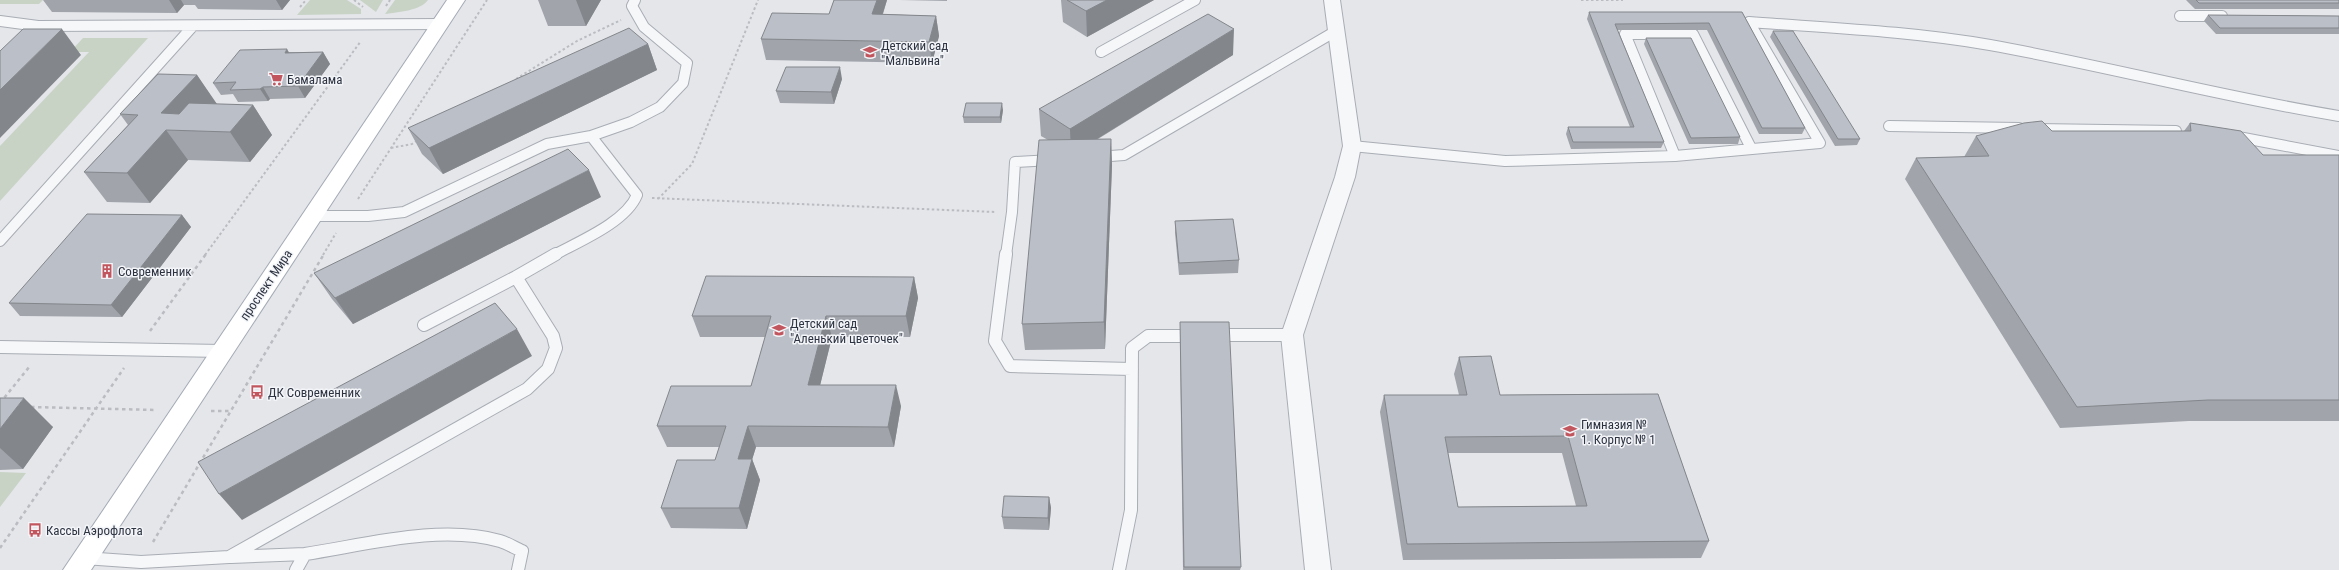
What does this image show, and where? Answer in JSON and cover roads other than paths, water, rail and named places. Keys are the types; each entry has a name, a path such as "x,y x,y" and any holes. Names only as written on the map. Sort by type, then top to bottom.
{"main road":[{"name":"проспект Мира","path":"80,564 456,0"}],"street":[{"path":"1318,570 1292,335 1346,177 1352,146 1332,0"}],"lane":[{"path":"312,216 368,216 404,212 435,199 547,144 591,136 631,122 660,107 683,82 686,64 644,27 632,6 635,0"},
{"path":"1101,52 1195,0"},
{"path":"2180,16 2228,16"},
{"path":"0,21 38,26 439,24"},
{"path":"1352,146 1505,161 1674,156 1820,143 1749,22 1933,36 1991,45 2286,108 2339,116"},
{"path":"27,37 38,26"},
{"path":"0,241 192,26"},
{"path":"1086,158 1124,155 1336,31"},
{"path":"1674,156 1625,34 1693,34 1751,148"},
{"path":"1889,126 2185,132"},
{"path":"2224,135 2339,156"},
{"path":"424,325 516,277 619,218 633,205 637,195 591,136"},
{"path":"1062,159 1015,162 1012,212 995,341 1010,366 1132,369"},
{"path":"229,557 527,389 548,369 556,348 553,336 516,277"},
{"path":"1118,570 1131,510 1132,348 1148,336 1292,335"},
{"path":"0,347 222,351"},
{"path":"80,564 305,554 397,539 456,536 508,542 522,551 518,570"},
{"path":"296,570 305,554"}],"place":[{"name":"Детский сад \"Мальвина\"","path":"870,52"},
{"name":"Бамалама","path":"276,79"},
{"name":"Современник","path":"107,271"},
{"name":"Детский сад \"Аленький цветочек\"","path":"779,330"},
{"name":"ДК Современник","path":"257,392"},
{"name":"Гимназия № 1. Корпус № 1","path":"1570,431"},
{"name":"Кассы Аэрофлота","path":"35,530"}]}
